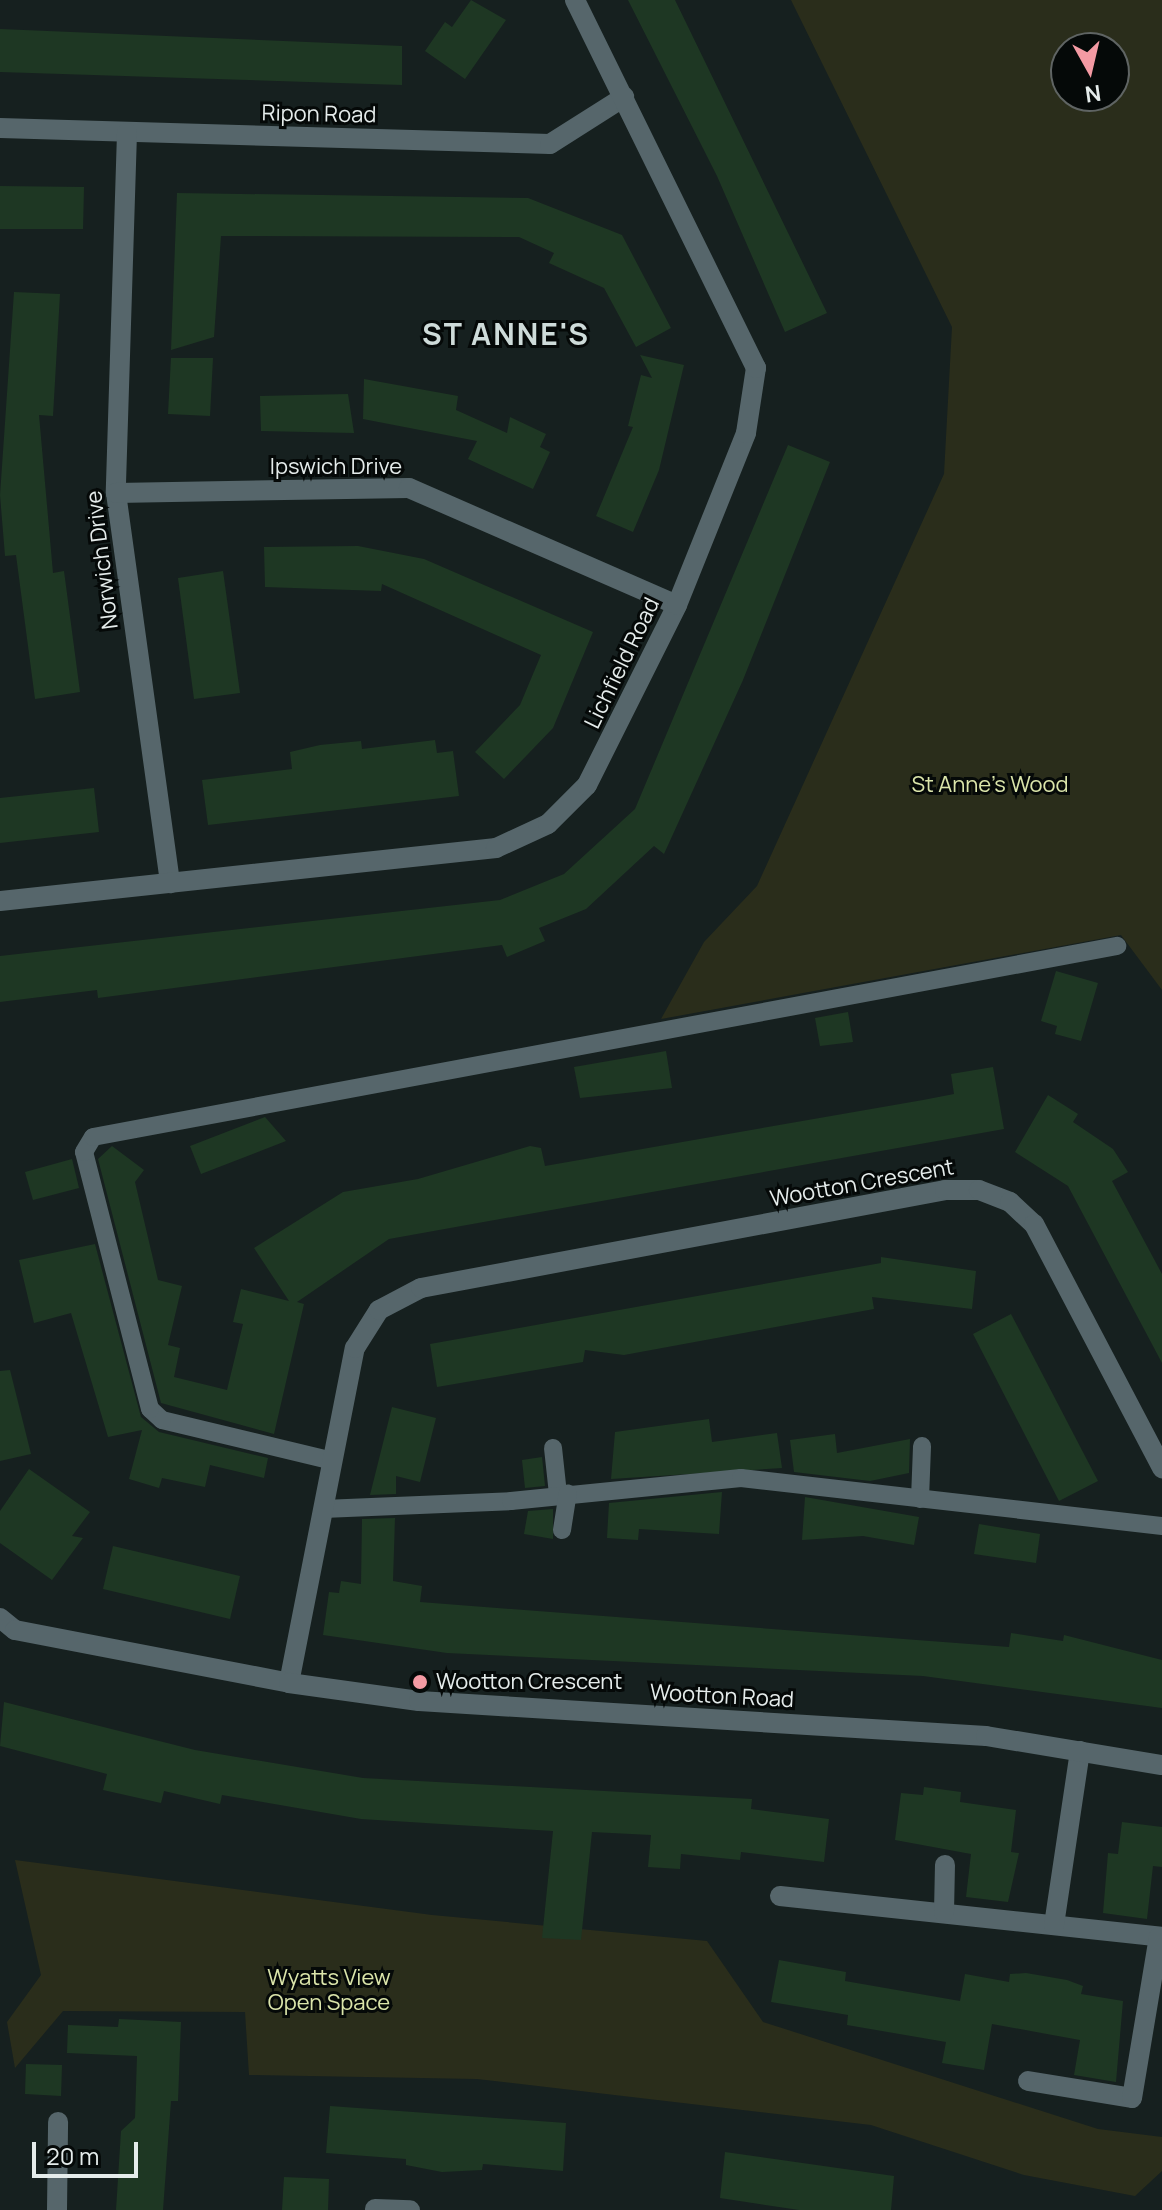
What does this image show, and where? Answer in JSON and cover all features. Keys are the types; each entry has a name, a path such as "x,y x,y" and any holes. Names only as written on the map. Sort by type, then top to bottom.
{"street":[{"name":"Lichfield Road","path":"0,901 496,848 533,833 574,802 593,776 677,605 746,433 756,368 575,0"},
{"name":"Ripon Road","path":"0,128 550,144 624,97"},
{"name":"Norwich Drive","path":"127,133 116,493 170,883"},
{"name":"Ipswich Drive","path":"116,493 409,488 677,605"},
{"name":"Wootton Crescent","path":"289,1683 333,1461 364,1326 379,1310 421,1288 962,1188 1010,1202 1034,1224 1162,1468"},
{"name":"Wootton Road","path":"0,1618 15,1630 289,1683 508,1708 986,1736 1162,1765"},
{"path":"1054,1925 1080,1751"},
{"path":"944,1912 945,1865"},
{"path":"780,1896 1160,1937 1155,1997 1132,2098 1028,2081"},
{"path":"57,2210 58,2122"},
{"path":"375,2209 410,2210"}],"lane":[{"path":"333,1461 162,1420 150,1409 84,1152 93,1137 1117,946"},
{"path":"920,1499 933,1475 922,1446"},
{"path":"553,1448 563,1493 562,1530"},
{"path":"323,1509 741,1478 1162,1526"}],"green space":[{"name":"St Anne's Wood","path":"791,0 1162,0 1162,990 1121,935 661,1019 704,942 757,886 944,474 952,327"},
{"name":"Wyatts View Open Space","path":"15,1860 432,1915 707,1941 763,2022 1098,2129 1162,2137 1162,2171 1135,2196 1024,2175 871,2125 477,2079 249,2075 245,2012 63,2011 15,2068 7,2022 41,1975"}],"building":[{"path":"471,0 506,20 465,79 425,51 445,22 452,27"},
{"path":"628,0 675,0 827,313 785,332 717,176"},
{"path":"0,29 402,46 402,85 0,72"},
{"path":"0,186 84,187 83,229 0,229"},
{"path":"177,193 528,198 622,235 671,328 636,347 604,288 549,263 554,253 519,237 221,236 214,337 171,350"},
{"path":"14,292 60,294 53,416 39,415 53,573 64,571 80,692 35,699 16,555 5,556 0,495"},
{"path":"640,355 684,365 659,470 633,532 596,516 633,427 628,426 641,375 652,378"},
{"path":"171,358 213,358 210,416 168,414"},
{"path":"364,379 458,396 456,410 507,433 510,417 546,434 540,447 550,452 533,489 468,459 477,441 363,419"},
{"path":"348,394 354,433 261,431 260,396"},
{"path":"788,445 830,462 743,680 664,854 654,846 586,909 539,928 545,941 507,957 502,945 98,998 97,990 0,1002 0,956 500,900 564,874 635,809"},
{"path":"358,546 424,559 593,632 553,728 504,779 475,752 520,705 541,655 382,584 381,591 265,587 264,547"},
{"path":"223,571 240,693 194,699 178,578"},
{"path":"435,740 437,753 453,751 459,796 208,825 202,780 292,769 290,752 320,745 361,741 362,749"},
{"path":"94,788 99,832 0,843 0,798"},
{"path":"1056,971 1098,983 1081,1041 1055,1034 1057,1026 1041,1021"},
{"path":"848,1012 853,1042 820,1046 815,1018"},
{"path":"666,1051 672,1088 580,1098 574,1067"},
{"path":"993,1067 1004,1129 389,1239 297,1302 304,1304 274,1434 161,1403 98,1159 112,1146 144,1170 135,1182 158,1280 182,1286 168,1345 180,1348 174,1377 227,1390 243,1324 233,1322 241,1289 289,1301 254,1248 343,1192 418,1179 530,1146 541,1148 545,1166 923,1100 954,1094 951,1074"},
{"path":"1048,1095 1078,1114 1073,1122 1113,1149 1128,1172 1112,1181 1162,1274 1162,1363 1068,1186 1015,1152"},
{"path":"265,1117 286,1141 201,1174 190,1146"},
{"path":"72,1159 79,1188 33,1200 25,1172"},
{"path":"95,1244 141,1417 159,1432 268,1458 264,1478 210,1465 205,1487 162,1478 159,1488 129,1479 142,1430 108,1437 71,1313 34,1323 19,1260"},
{"path":"881,1257 976,1271 972,1309 872,1297 874,1309 624,1355 585,1350 583,1362 437,1387 430,1344 881,1263"},
{"path":"1011,1314 1098,1481 1059,1501 973,1334"},
{"path":"10,1370 31,1454 0,1461 0,1371"},
{"path":"392,1407 436,1418 420,1482 396,1476 396,1494 370,1495"},
{"path":"709,1419 712,1442 777,1433 782,1468 611,1479 615,1432"},
{"path":"835,1434 837,1453 910,1439 909,1473 870,1481 794,1472 790,1440"},
{"path":"542,1457 545,1486 525,1488 522,1460"},
{"path":"29,1469 90,1512 72,1536 83,1538 52,1580 0,1543 0,1511"},
{"path":"722,1492 719,1534 639,1529 638,1540 607,1538 609,1503"},
{"path":"805,1497 919,1517 914,1545 863,1536 802,1540"},
{"path":"553,1509 553,1539 524,1534 528,1511"},
{"path":"395,1518 393,1581 422,1586 420,1602 1009,1647 1011,1633 1063,1641 1064,1635 1162,1660 1162,1708 923,1676 447,1653 323,1635 329,1592 339,1593 341,1581 361,1584 362,1519"},
{"path":"979,1524 1040,1534 1036,1563 974,1554"},
{"path":"113,1546 240,1576 230,1619 103,1589"},
{"path":"4,1702 195,1750 363,1778 752,1799 751,1809 829,1819 824,1862 741,1852 740,1860 681,1854 680,1869 648,1867 651,1835 592,1832 581,1940 542,1938 553,1831 361,1819 222,1795 220,1804 164,1791 161,1803 103,1790 107,1774 0,1746"},
{"path":"924,1787 961,1792 960,1802 1016,1810 1011,1852 1019,1853 1008,1902 966,1897 971,1854 895,1840 901,1793 923,1795"},
{"path":"1122,1822 1162,1827 1162,1867 1153,1866 1147,1919 1103,1913 1108,1853 1118,1854"},
{"path":"779,1960 846,1972 845,1981 960,2001 965,1974 1009,1982 1010,1974 1026,1973 1067,1980 1083,1986 1081,1994 1123,2001 1116,2082 1074,2075 1080,2040 992,2024 984,2070 942,2063 946,2042 847,2025 848,2015 771,2002"},
{"path":"119,2019 181,2022 178,2101 171,2101 163,2210 116,2210 121,2131 135,2118 137,2056 67,2053 68,2025 118,2027"},
{"path":"26,2064 62,2065 61,2096 25,2094"},
{"path":"330,2106 566,2123 563,2171 483,2164 482,2170 442,2172 406,2165 406,2159 326,2153"},
{"path":"725,2152 894,2176 891,2210 799,2210 720,2198"},
{"path":"284,2177 329,2179 328,2210 282,2210"}],"place":[{"name":"Wootton Crescent","path":"420,1682"}],"district":[{"name":"ST ANNE'S","path":"506,334"}]}
